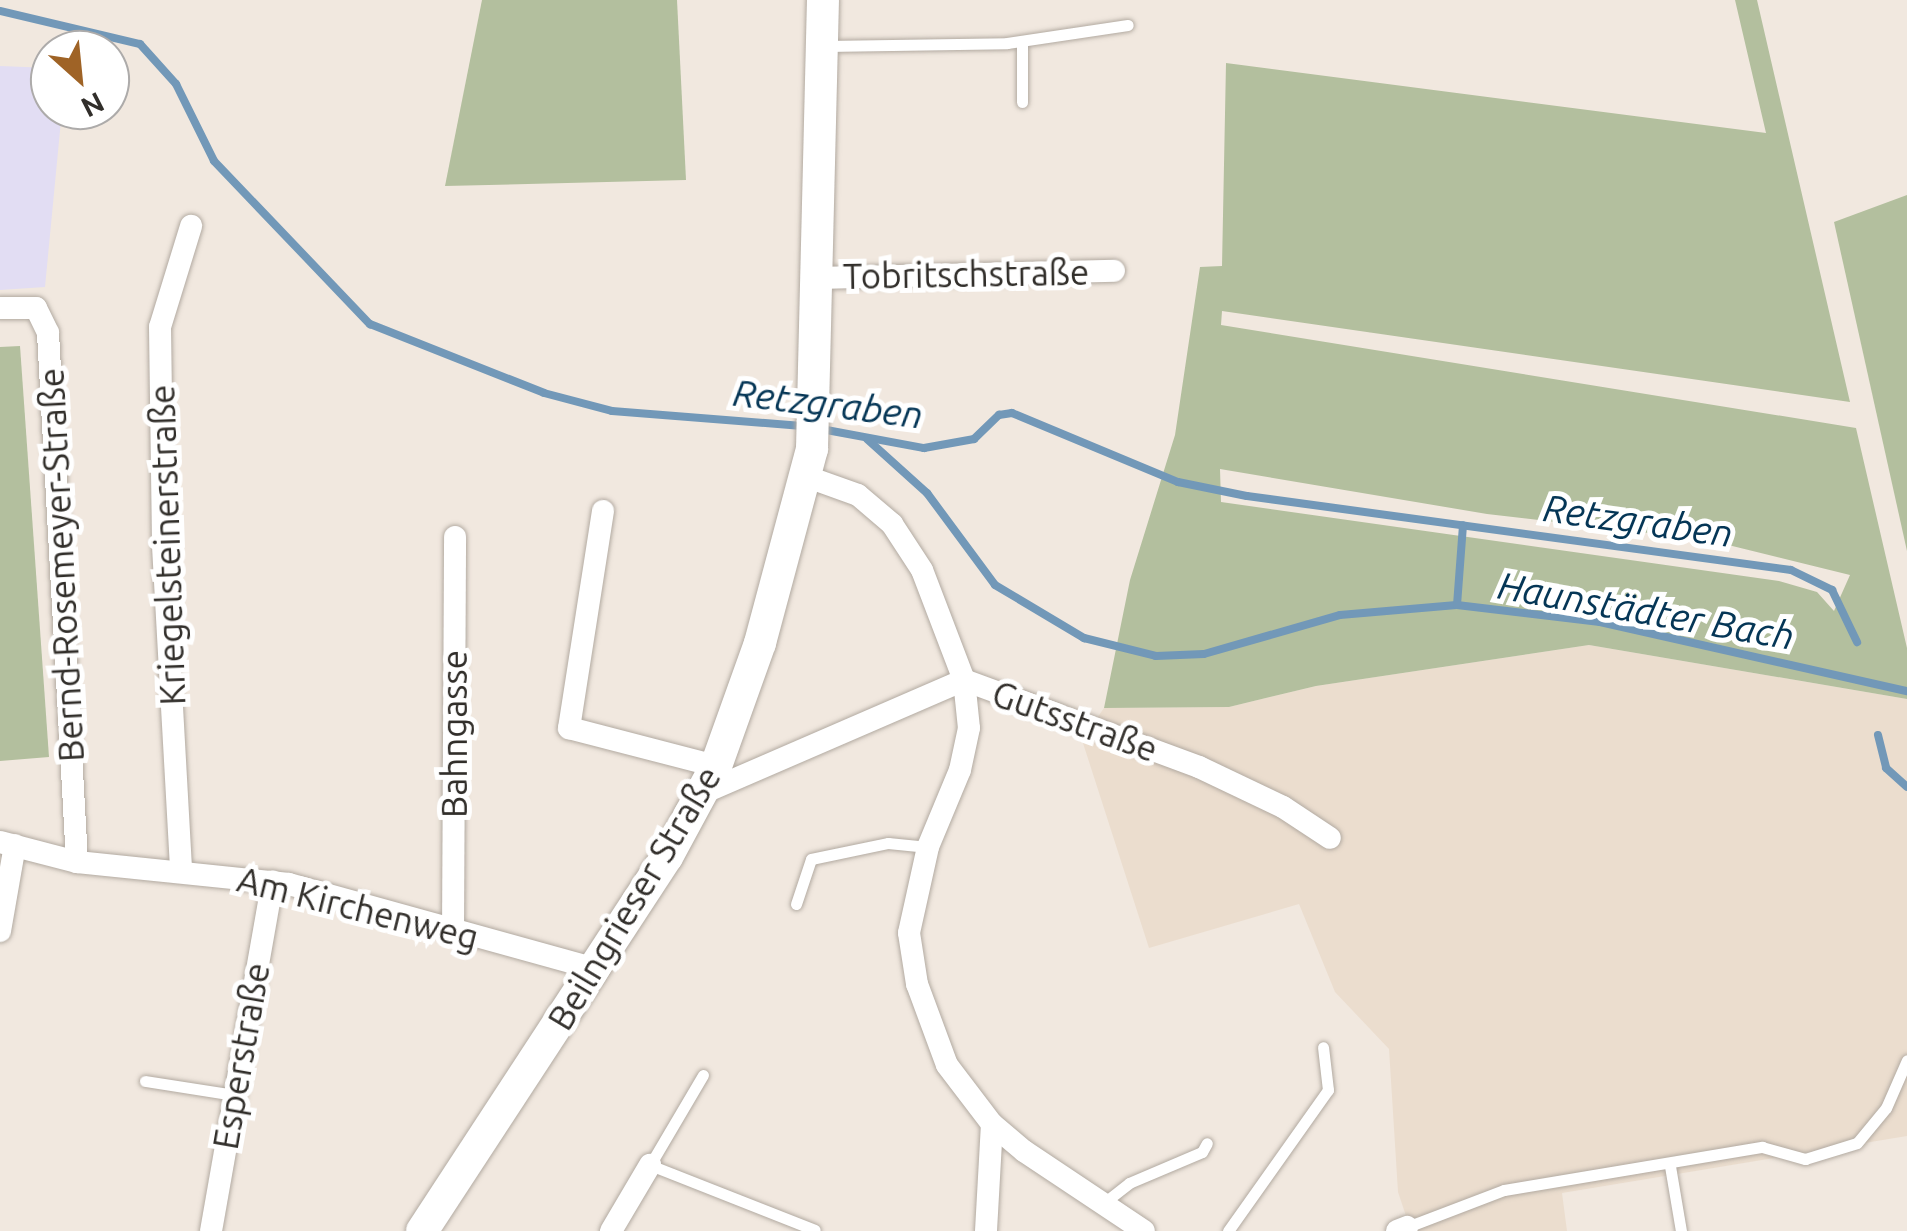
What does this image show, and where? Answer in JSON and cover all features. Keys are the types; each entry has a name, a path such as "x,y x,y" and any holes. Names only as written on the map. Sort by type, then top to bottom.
{"main road":[{"name":"Beilngrieser Straße","path":"422,1231 596,969 710,780 760,644 809,463 816,402 823,0"}],"street":[{"name":"Kriegelsteinerstraße","path":"181,868 163,542 160,327 191,226"},
{"name":"Tobritschstraße","path":"818,278 1114,271"},
{"name":"Bernd-Rosemeyer-Straße","path":"0,308 36,308 48,333 77,862"},
{"path":"809,463 858,495 892,524 922,570 964,680 969,728 960,770 928,847 909,933 914,974 947,1065 992,1124 1144,1231"},
{"path":"603,511 569,728 710,780"},
{"name":"Bahngasse","path":"453,932 455,537"},
{"name":"Gutsstraße","path":"710,780 964,680 1199,768 1283,807 1330,838"},
{"name":"Am Kirchenweg","path":"7,844 77,862 181,868 273,881 596,969"},
{"path":"0,931 7,844"},
{"name":"Esperstraße","path":"211,1231 273,881"},
{"path":"986,1231 992,1124"},
{"path":"611,1231 650,1165"}],"lane":[{"path":"822,46 1022,42 1128,25"},
{"path":"1022,42 1022,102"},
{"path":"796,904 811,859 888,842 928,847"},
{"path":"1228,1231 1328,1090 1323,1048"},
{"path":"1402,1229 1504,1190 1670,1166 1762,1147 1805,1158 1858,1143 1886,1108 1907,1060"},
{"path":"704,1074 650,1165 814,1230"},
{"path":"145,1080 234,1095"},
{"path":"1105,1202 1129,1183 1202,1152 1207,1143"},
{"path":"1670,1166 1682,1231"}],"shaded area":[{"path":"0,66 30,67 30,130 60,130 45,287 0,290"},
{"path":"1589,645 1907,699 1907,1136 1562,1193 1567,1231 1411,1231 1398,1192 1389,1049 1335,992 1299,904 1149,948 1082,740 1104,708 1229,707 1316,686"}],"green space":[{"path":"482,0 677,0 686,180 445,186"},
{"path":"1735,0 1757,0 1850,402 1222,311 1221,325 1856,428 1907,648 1907,699 1589,645 1316,686 1229,707 1104,708 1130,580 1175,435 1200,267 1222,266 1226,63 1766,133","holes":["1220,469 1487,514 1708,540 1850,575 1834,611 1817,592 1779,581 1221,502"]},
{"path":"1907,195 1907,551 1834,222"},
{"path":"20,346 49,757 0,761 0,347"}],"waterway":[{"name":"Retzgraben","path":"0,11 140,44 176,84 214,161 370,324 544,393 612,411 802,426"},
{"name":"Retzgraben","path":"821,429 924,448 974,439 999,415 1012,413 1178,482 1247,496 1791,570 1832,590 1857,642"},
{"name":"Haunstädter Bach","path":"867,439 927,493 995,585 1084,638 1156,656 1204,654 1340,615 1457,605 1600,622 1907,691"},
{"path":"1457,605 1463,525"},
{"name":"Retzgraben","path":"1878,735 1886,768 1907,787"}]}
